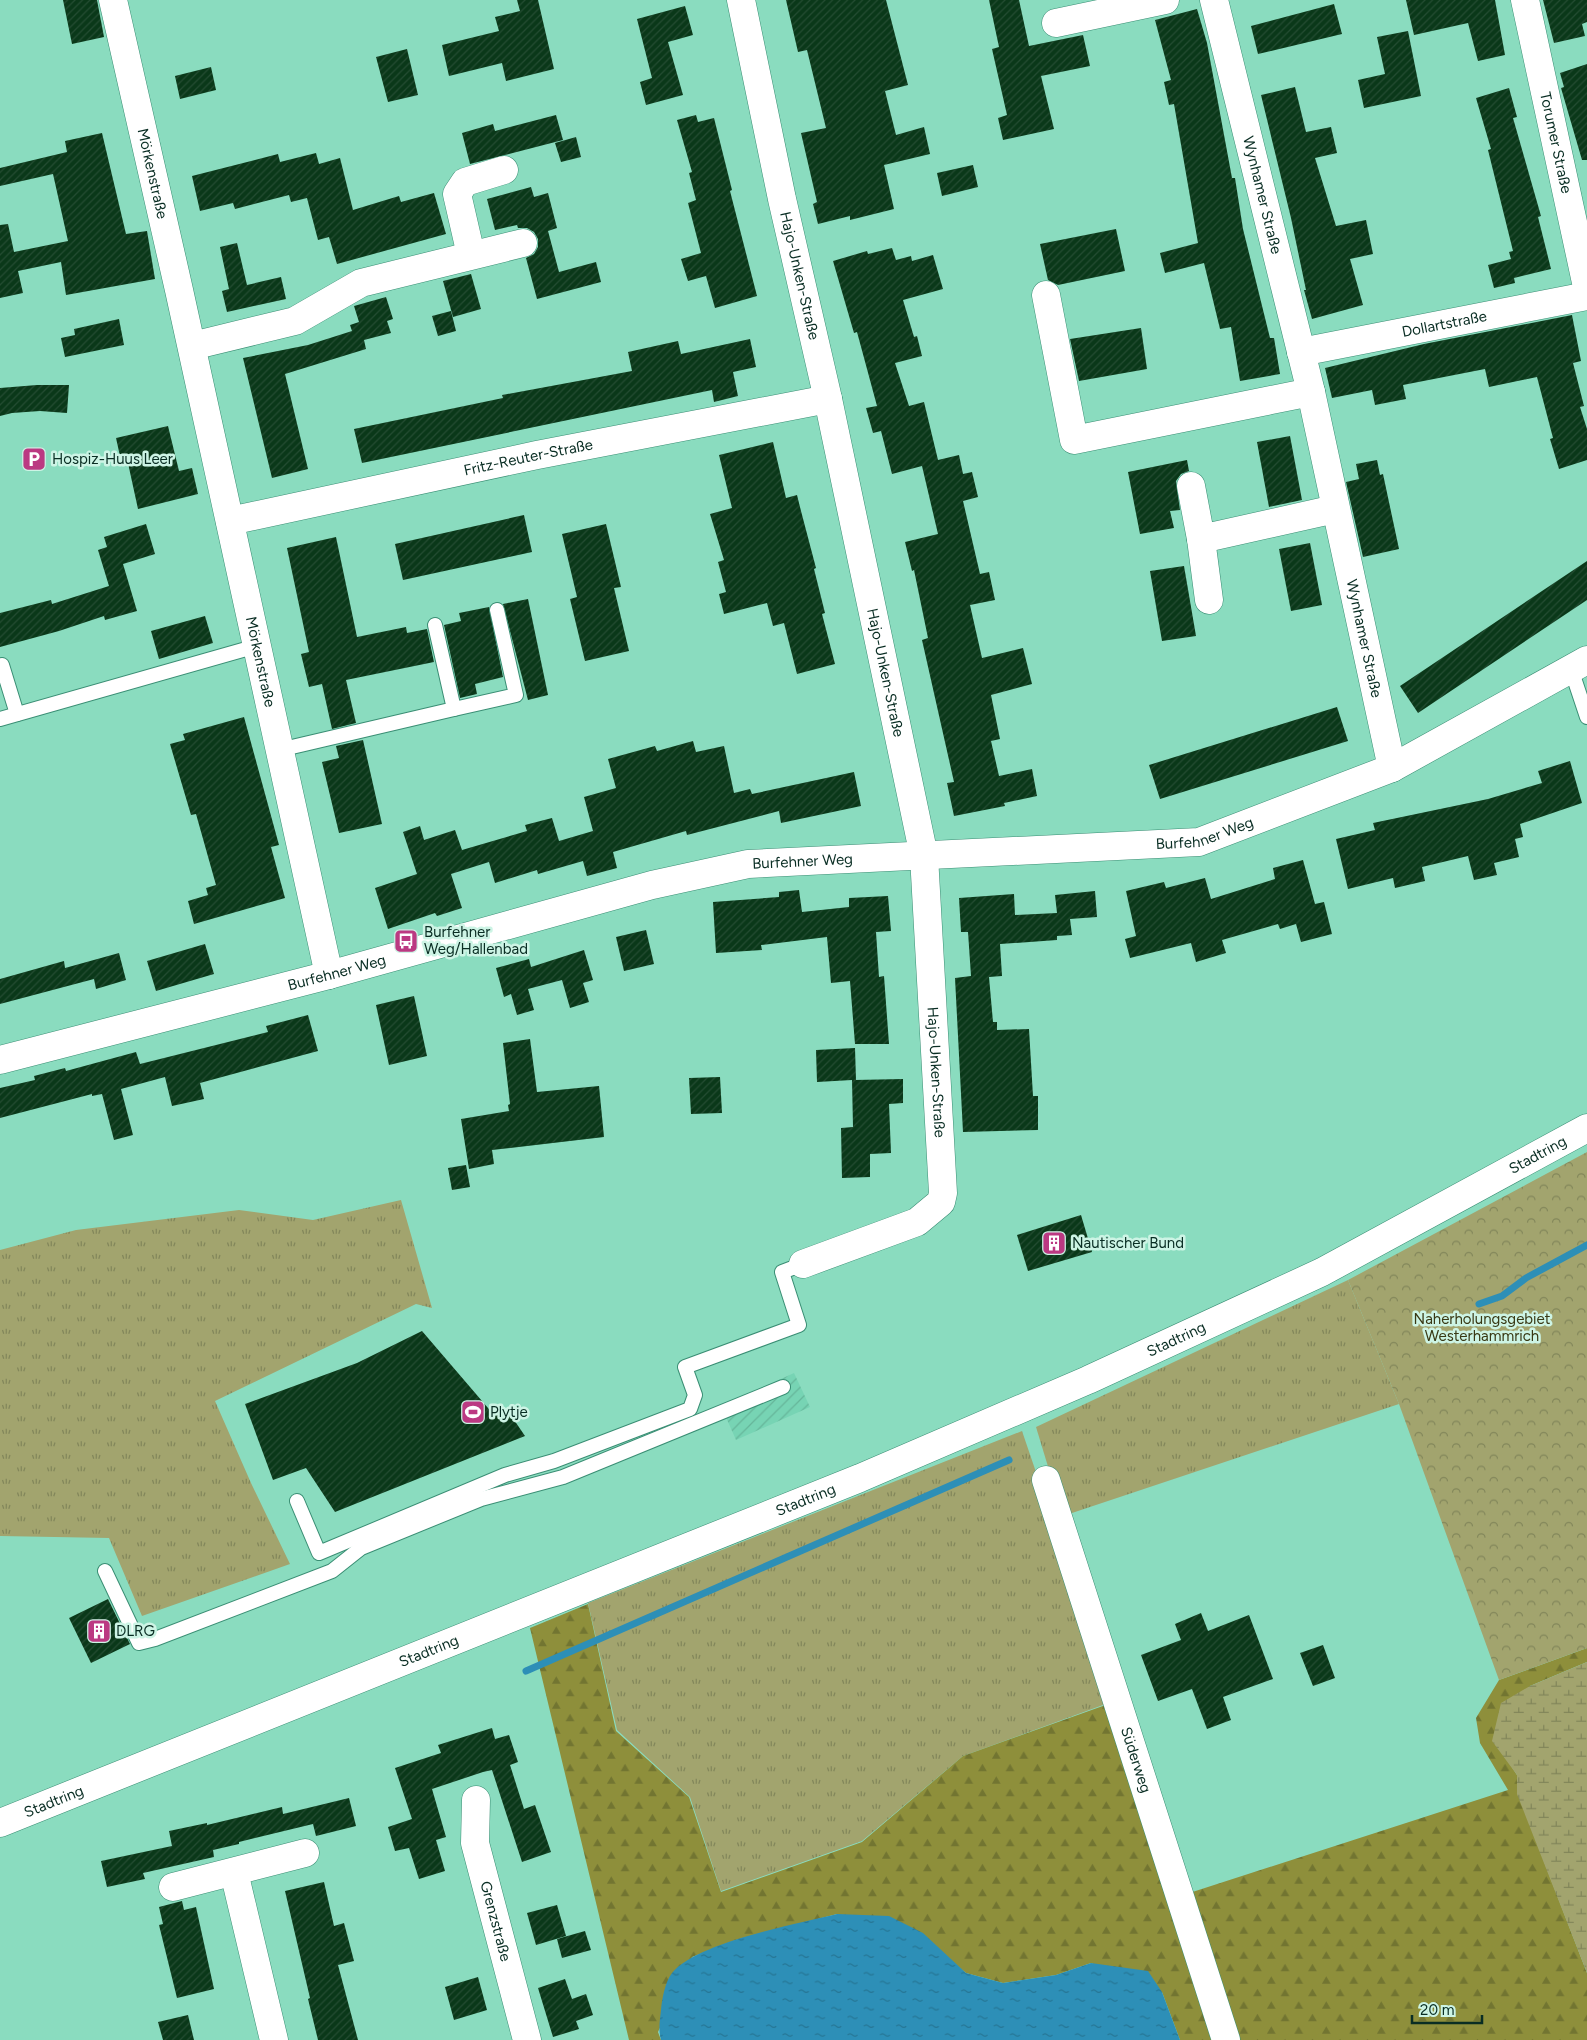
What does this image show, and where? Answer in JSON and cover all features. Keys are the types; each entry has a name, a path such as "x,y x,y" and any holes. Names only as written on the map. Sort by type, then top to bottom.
{"main road":[{"name":"Mörkenstraße","path":"113,0 192,346 329,975"},
{"name":"Hajo-Unken-Straße","path":"742,0 782,199 828,399 924,856 943,1193 941,1202 917,1222 803,1264"},
{"path":"1056,23 1165,0"},
{"name":"Wynhamer Straße","path":"1214,0 1311,392 1392,768"},
{"name":"Torumer Straße","path":"1525,0 1587,287"},
{"path":"471,255 457,194 465,182 504,170"},
{"path":"192,346 294,321 361,283 523,243"},
{"path":"1046,294 1074,440 1311,392"},
{"name":"Dollartstraße","path":"1301,352 1587,296"},
{"name":"Fritz-Reuter-Straße","path":"230,520 527,457 828,399"},
{"path":"1191,486 1201,539 1209,600"},
{"path":"1201,539 1335,509"},
{"name":"Burfehner Weg","path":"0,1060 329,975 652,885 748,864 1199,842 1392,768 1579,664"},
{"name":"Stadtring","path":"0,1823 860,1478 1080,1384 1322,1272 1587,1128"},
{"name":"Süderweg","path":"1046,1480 1226,2040"},
{"name":"Grenzstraße","path":"476,1800 475,1843 526,2040"},
{"path":"173,1887 305,1853"},
{"path":"234,1872 274,2040"}],"lane":[{"path":"279,750 516,695 497,610"},
{"path":"436,625 454,709"},
{"path":"0,719 257,646"},
{"path":"1579,664 1587,717"},
{"path":"2,665 17,714"},
{"path":"704,1421 685,1367 799,1324 782,1272 803,1264"},
{"path":"105,1572 139,1643 155,1640 332,1571 361,1548 481,1499 563,1477 704,1421 783,1387"},
{"path":"297,1501 319,1552 505,1475 554,1461 690,1408 695,1396"}],"shaded area":[{"path":"794,1373 810,1407 736,1440 721,1406"}],"green space":[{"name":"Naherholungsgebiet Westerhammrich","path":"1587,1152 1587,1648 1499,1680 1399,1404 1348,1280"},
{"path":"401,1200 432,1308 416,1304 215,1401 251,1483 290,1564 142,1616 109,1538 0,1536 0,1250 76,1230 239,1210 313,1220"},
{"path":"1348,1280 1399,1404 1063,1516 1036,1427"},
{"path":"1022,1431 1114,1701 963,1756 862,1841 721,1891 690,1797 617,1730 588,1603"},
{"path":"588,1604 616,1731 689,1797 721,1892 862,1842 963,1756 1114,1702 1177,1897 1508,1790 1480,1743 1476,1718 1499,1680 1587,1648 1587,1662 1530,1686 1508,1761 1517,1775 1518,1794 1587,1973 1587,2040 1180,2040 1162,1992 1091,1963 1056,1975 1003,1983 966,1973 943,1954 837,1914 733,1941 692,1957 658,2032 661,2040 629,2040 530,1628"},
{"path":"1587,1662 1587,1973 1517,1794 1517,1775 1492,1741 1501,1703 1530,1686"}],"water":[{"path":"837,1914 889,1916 923,1933 966,1973 1003,1983 1056,1975 1091,1963 1148,1971 1162,1992 1180,2040 661,2040 660,2021 666,1986 672,1973 685,1962 725,1943"}],"building":[{"path":"63,0 97,0 104,37 72,44"},
{"path":"517,0 538,0 554,69 506,81 502,63 449,76 442,45 499,31 495,17 520,11"},
{"path":"786,0 886,0 908,85 885,91 896,135 924,127 930,154 884,165 894,209 850,220 850,216 818,224 813,204 817,202 801,133 826,128 807,50 798,52"},
{"path":"989,0 1019,0 1029,46 1083,35 1090,66 1041,76 1054,129 1003,140 998,118 1007,115 992,49 999,47"},
{"path":"1406,0 1495,0 1505,55 1478,61 1468,23 1414,35"},
{"path":"1543,0 1587,0 1587,22 1582,24 1585,36 1554,43"},
{"path":"1334,4 1342,34 1258,54 1251,26"},
{"path":"685,6 693,35 668,42 683,95 646,105 640,82 652,78 637,19"},
{"path":"1197,9 1207,43 1232,178 1235,178 1243,229 1270,338 1274,338 1280,374 1240,381 1231,327 1220,329 1204,263 1165,273 1160,253 1198,243 1174,104 1169,105 1164,82 1171,80 1155,20"},
{"path":"1408,31 1421,96 1364,108 1358,80 1385,74 1377,37"},
{"path":"407,49 418,95 388,102 376,57"},
{"path":"1587,64 1587,160 1582,160 1561,88 1564,87 1560,73"},
{"path":"211,67 216,90 180,99 175,76"},
{"path":"1295,87 1306,132 1331,127 1337,153 1315,158 1336,226 1366,220 1373,254 1350,259 1363,305 1312,319 1304,290 1306,290 1291,218 1261,95"},
{"path":"1509,88 1517,117 1513,118 1541,216 1538,217 1551,269 1514,278 1515,283 1494,288 1488,265 1511,259 1509,252 1513,251 1488,150 1491,149 1476,98"},
{"path":"556,115 563,140 470,164 462,133 493,124 495,131"},
{"path":"696,115 698,122 714,118 732,190 730,191 757,296 715,308 706,276 688,281 681,259 701,253 688,203 696,200 689,173 692,172 677,120"},
{"path":"102,133 126,234 147,231 155,279 66,295 61,262 18,271 23,293 0,298 0,225 8,224 14,252 68,241 53,174 0,186 0,168 67,152 65,141"},
{"path":"576,137 581,157 561,162 555,143"},
{"path":"316,153 319,164 340,158 353,210 399,196 401,202 434,193 446,234 337,264 329,237 318,240 307,198 291,202 289,195 235,209 233,203 200,211 192,176 278,154 280,162"},
{"path":"973,165 978,187 942,196 937,173"},
{"path":"531,187 534,197 548,193 557,228 548,231 559,272 596,262 601,282 537,299 526,258 534,254 538,247 538,239 534,232 527,228 518,228 517,225 495,230 487,199"},
{"path":"1116,229 1125,271 1058,285 1048,280 1040,244"},
{"path":"237,243 247,285 281,277 286,299 227,312 222,291 229,289 220,247"},
{"path":"892,248 896,260 911,256 912,261 933,255 943,289 903,300 914,337 917,336 922,356 895,363 909,406 924,402 938,460 959,455 963,474 972,472 978,497 963,501 980,574 989,572 995,600 970,605 982,658 1023,648 1032,684 991,695 1000,739 991,741 999,776 1032,769 1037,796 1004,803 1005,806 954,816 947,783 954,782 922,640 928,638 914,570 912,571 905,542 938,534 922,466 892,474 881,431 873,433 866,408 877,406 857,332 854,333 833,261 867,251 868,254"},
{"path":"471,274 481,309 453,317 443,281"},
{"path":"386,297 393,319 387,321 391,333 364,340 366,349 285,374 308,469 272,478 243,358 308,345 352,331 350,325 359,322 354,306"},
{"path":"451,311 456,331 438,336 432,316"},
{"path":"1572,315 1581,361 1573,363 1584,406 1580,407 1587,429 1587,460 1559,469 1550,439 1553,438 1537,377 1489,387 1485,369 1403,385 1406,399 1375,405 1372,390 1332,398 1325,368 1424,344"},
{"path":"119,319 124,345 65,357 61,338 75,335 74,329"},
{"path":"1141,328 1147,369 1079,381 1070,339"},
{"path":"750,339 756,367 733,372 738,396 714,402 712,390 362,463 354,429 503,398 502,395 632,371 628,352 678,341 681,354"},
{"path":"69,385 67,413 40,411 0,416 0,388"},
{"path":"168,426 179,471 192,468 198,494 138,509 126,454 120,456 116,438"},
{"path":"1290,436 1302,500 1269,507 1257,442"},
{"path":"773,442 786,498 797,495 816,568 814,569 825,613 822,614 835,664 797,674 784,623 773,626 767,603 724,614 719,594 726,592 718,562 724,560 710,514 732,508 719,455"},
{"path":"1187,460 1189,471 1181,474 1176,481 1180,510 1170,511 1174,528 1140,534 1128,472"},
{"path":"1377,460 1380,475 1383,474 1399,549 1363,557 1346,482 1359,479 1356,464"},
{"path":"524,515 532,552 403,580 395,544"},
{"path":"146,524 155,554 123,564 137,611 105,620 104,616 59,631 0,647 0,613 51,600 52,604 109,586 98,550 107,547 104,537"},
{"path":"606,524 621,587 614,588 629,651 585,661 570,599 577,597 562,534"},
{"path":"336,537 357,637 406,627 407,633 427,629 434,662 346,680 356,723 332,729 322,684 309,687 301,654 309,652 287,548"},
{"path":"1310,543 1322,605 1291,611 1279,549"},
{"path":"1587,561 1587,600 1418,713 1400,686"},
{"path":"1184,566 1196,636 1162,641 1150,571"},
{"path":"528,599 548,695 528,700 503,604"},
{"path":"489,607 503,677 475,684 477,694 460,698 444,625 461,621 459,613"},
{"path":"205,616 213,643 159,659 151,631"},
{"path":"1337,707 1348,741 1160,799 1149,765"},
{"path":"244,717 279,845 271,847 285,898 194,924 188,901 208,895 206,888 216,885 196,814 191,815 170,744 185,740 183,734"},
{"path":"363,740 382,824 339,833 322,762 339,758 336,746"},
{"path":"693,741 696,752 724,746 734,793 750,789 752,794 854,772 861,806 781,823 779,811 687,835 686,831 613,852 617,868 587,876 583,861 538,874 537,870 495,883 489,862 451,874 462,908 437,916 435,913 388,929 375,888 417,874 403,832 420,826 424,840 455,830 462,850 527,831 525,825 552,818 559,841 593,831 584,797 616,788 608,759 655,746 657,751"},
{"path":"1570,761 1582,803 1520,824 1523,837 1515,839 1519,857 1494,863 1497,875 1474,880 1468,856 1422,867 1425,881 1395,888 1393,878 1348,889 1336,839 1375,830 1373,823 1488,799 1542,783 1538,771"},
{"path":"1303,860 1315,904 1324,902 1332,934 1301,942 1296,924 1280,929 1278,924 1222,940 1226,953 1196,962 1191,943 1130,958 1125,939 1136,936 1126,891 1164,882 1166,888 1205,878 1211,899 1275,879 1273,868"},
{"path":"799,890 802,912 849,907 849,898 888,896 891,931 876,932 879,977 884,976 889,1044 855,1044 850,981 831,983 827,937 761,945 762,950 716,953 713,902 779,897 779,892"},
{"path":"1095,891 1097,917 1070,919 1072,935 1057,936 1057,940 1000,944 1002,976 989,977 993,1022 997,1022 997,1030 1029,1029 1033,1096 1038,1096 1038,1130 963,1132 955,978 971,976 968,932 961,932 959,898 1014,894 1015,915 1057,913 1055,895"},
{"path":"646,930 654,964 624,971 616,937"},
{"path":"205,944 214,974 156,991 147,961"},
{"path":"584,950 593,980 583,983 589,1002 570,1008 562,980 528,989 534,1010 517,1015 511,994 504,997 496,968 529,959 531,967"},
{"path":"119,953 126,980 96,989 94,979 0,1004 0,979 64,961 65,968"},
{"path":"414,996 427,1056 389,1065 376,1005"},
{"path":"308,1015 318,1051 200,1083 204,1099 172,1106 165,1077 121,1089 133,1135 114,1140 102,1094 92,1096 92,1094 0,1118 0,1088 35,1080 34,1076 65,1068 66,1071 136,1052 140,1064 268,1032 266,1026"},
{"path":"530,1039 537,1092 599,1086 604,1137 492,1150 494,1164 469,1169 461,1119 509,1111 508,1105 510,1104 503,1043"},
{"path":"855,1048 856,1080 903,1079 903,1103 889,1104 891,1153 870,1154 870,1177 842,1178 841,1128 853,1127 852,1080 817,1082 816,1050"},
{"path":"720,1077 722,1113 691,1114 689,1078"},
{"path":"466,1165 470,1187 452,1190 448,1168"},
{"name":"Nautischer Bund","path":"1081,1215 1092,1252 1028,1271 1017,1235"},
{"path":"422,1331 494,1415 508,1411 525,1436 335,1512 306,1468 273,1480 245,1404 357,1363"},
{"name":"DLRG","path":"108,1599 130,1644 91,1663 69,1618"},
{"path":"1201,1613 1208,1631 1249,1615 1273,1679 1223,1697 1231,1720 1207,1729 1192,1689 1158,1701 1141,1655 1181,1640 1175,1624"},
{"path":"1323,1645 1335,1678 1313,1686 1300,1653"},
{"path":"492,1728 495,1739 509,1735 518,1762 510,1765 524,1809 535,1805 551,1852 522,1862 492,1770 432,1789 446,1837 436,1840 445,1871 419,1879 409,1848 395,1851 388,1827 412,1819 395,1768 441,1753 438,1745"},
{"path":"349,1798 356,1826 316,1836 313,1824 239,1842 239,1844 213,1850 214,1857 143,1873 145,1879 107,1887 101,1861 172,1846 169,1831 207,1823 207,1825 282,1807 283,1814"},
{"path":"324,1882 334,1926 344,1923 354,1961 338,1965 358,2040 318,2040 308,1999 310,1998 285,1891"},
{"path":"182,1901 184,1910 196,1907 214,1989 177,1998 159,1925 163,1924 159,1907"},
{"path":"557,1905 566,1936 536,1945 527,1913"},
{"path":"585,1931 591,1950 562,1958 557,1939"},
{"path":"478,1977 487,2010 454,2020 445,1987"},
{"path":"565,1979 572,1999 586,1994 593,2015 576,2021 579,2029 553,2037 538,1988"},
{"path":"188,2015 194,2040 163,2040 158,2022"}],"waterway":[{"path":"1479,1304 1502,1296 1526,1278 1587,1245"},
{"path":"526,1671 1009,1460"}],"place":[{"name":"Hospiz-Huus Leer","path":"34,459"},
{"name":"Burfehner Weg/Hallenbad","path":"406,941"},
{"name":"Nautischer Bund","path":"1054,1243"},
{"name":"Plytje","path":"473,1412"},
{"name":"DLRG","path":"99,1631"}]}
